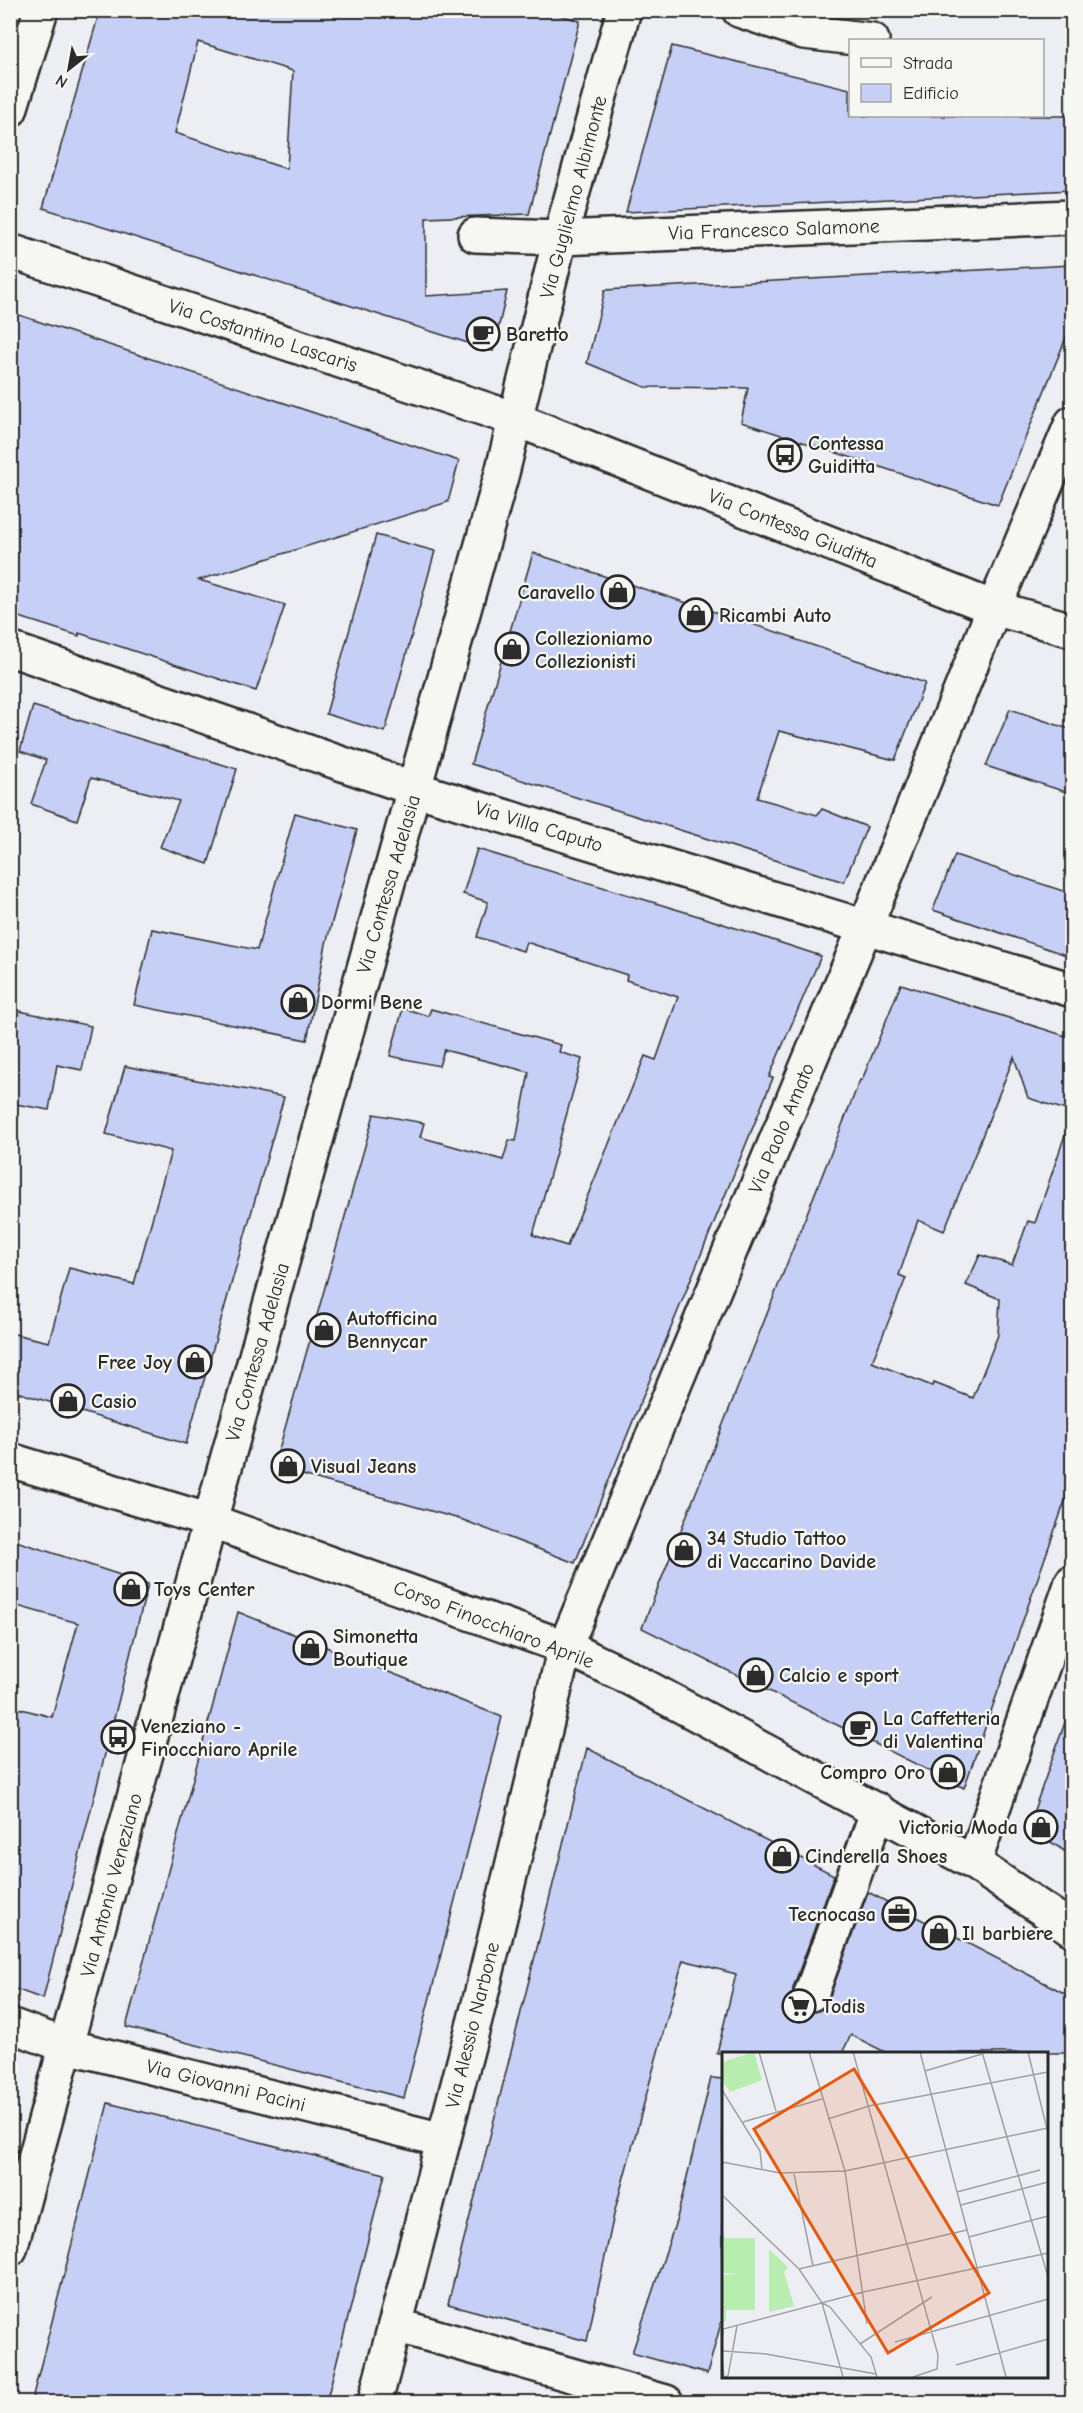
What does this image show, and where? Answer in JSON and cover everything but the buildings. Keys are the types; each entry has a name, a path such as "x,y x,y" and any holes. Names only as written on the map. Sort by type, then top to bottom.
{"street":[{"path":"10,110 41,10"},
{"name":"Via Guglielmo Albimonte","path":"515,419 560,238 624,10"},
{"path":"739,10 804,32 864,39"},
{"name":"Via Francesco Salamone","path":"475,235 560,238 1072,217"},
{"name":"Via Costantino Lascaris","path":"10,251 515,419"},
{"name":"Via Contessa Giuditta","path":"515,419 994,608 1072,630"},
{"name":"Via Contessa Adelasia","path":"210,1521 415,789 515,419"},
{"name":"Via Paolo Amato","path":"565,1647 1072,423"},
{"name":"Via Villa Caputo","path":"10,649 415,789 866,925 1072,990"},
{"name":"Corso Finocchiaro Aprile","path":"10,1460 210,1521 565,1647 620,1673 974,1863 1072,1929"},
{"name":"Via Antonio Veneziano","path":"10,2249 210,1521"},
{"path":"974,1863 1072,1582"},
{"name":"Via Alessio Narbone","path":"375,2403 479,2004 565,1647"},
{"path":"811,1994 878,1810"},
{"name":"Via Giovanni Pacini","path":"10,2025 67,2046 443,2140"},
{"path":"395,2325 666,2403"}],"place":[{"name":"Baretto","path":"483,334"},
{"name":"Contessa Guiditta","path":"785,455"},
{"name":"Caravello","path":"618,592"},
{"name":"Ricambi Auto","path":"696,615"},
{"name":"Collezioniamo Collezionisti","path":"512,649"},
{"name":"Dormi Bene","path":"298,1002"},
{"name":"Autofficina Bennycar","path":"324,1330"},
{"name":"Free Joy","path":"195,1362"},
{"name":"Casio","path":"68,1401"},
{"name":"Visual Jeans","path":"288,1466"},
{"name":"34 Studio Tattoo di Vaccarino Davide","path":"684,1550"},
{"name":"Toys Center","path":"131,1589"},
{"name":"Simonetta Boutique","path":"310,1648"},
{"name":"Calcio e sport","path":"756,1675"},
{"name":"La Caffetteria di Valentina","path":"860,1729"},
{"name":"Veneziano - Finocchiaro Aprile","path":"118,1737"},
{"name":"Compro Oro","path":"948,1772"},
{"name":"Victoria Moda","path":"1041,1827"},
{"name":"Cinderella Shoes","path":"782,1856"},
{"name":"Tecnocasa","path":"899,1914"},
{"name":"Il barbiere","path":"939,1933"},
{"name":"Todis","path":"799,2006"}]}
